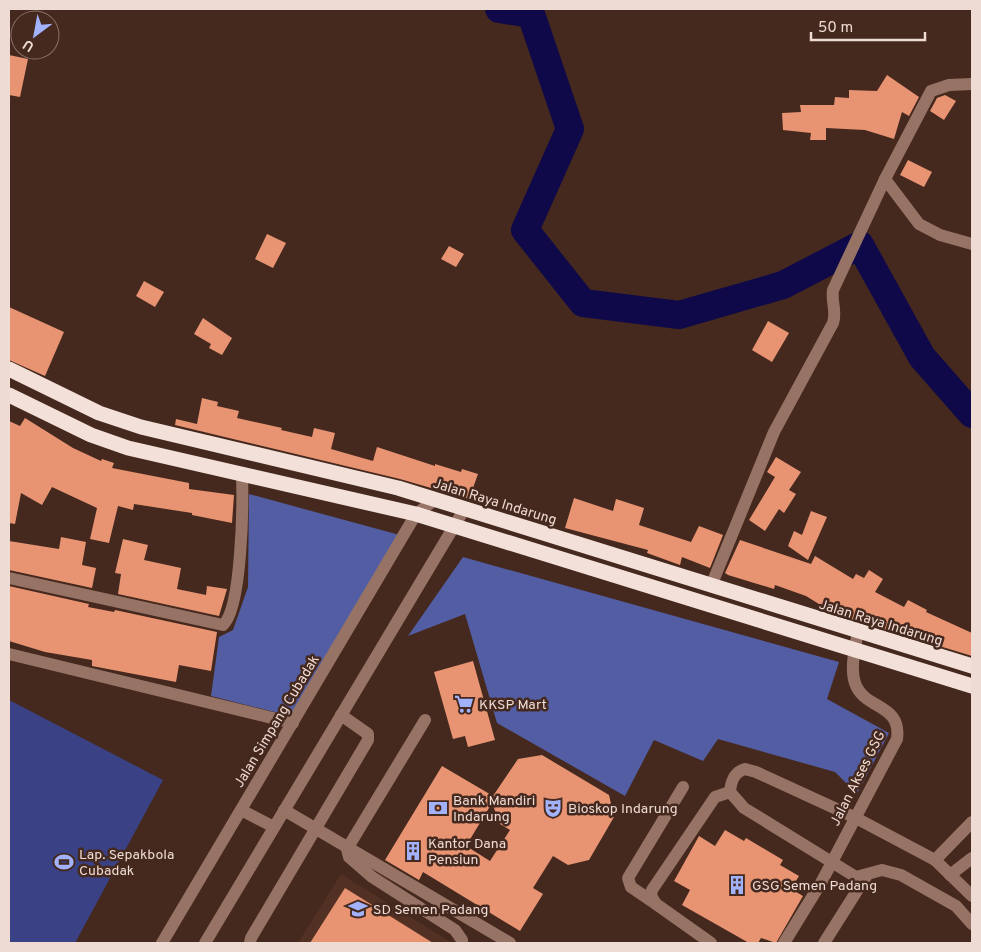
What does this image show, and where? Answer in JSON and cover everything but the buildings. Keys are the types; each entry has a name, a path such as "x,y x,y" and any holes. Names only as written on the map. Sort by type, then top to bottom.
{"highway":[{"name":"Jalan Raya Indarung","path":"9,369 99,413 141,427 398,488 972,666"},
{"path":"9,395 112,443 242,476 416,514 972,686"}],"street":[{"path":"711,586 774,432 833,323 836,314 831,298 885,179 931,91 949,86 972,84"},
{"path":"885,179 920,224 940,235 972,244"},
{"path":"9,578 223,626 230,616 241,567 239,542 242,476"},
{"path":"416,514 436,499"},
{"path":"205,943 465,508"},
{"name":"Jalan Simpang Cubadak","path":"162,943 416,514"},
{"name":"Jalan Akses GSG","path":"784,943 831,862 897,739 897,723 892,715 862,695 854,681 854,649 858,632"},
{"path":"9,654 293,722"},
{"path":"250,943 368,740 368,734 364,728 341,715"},
{"path":"425,720 347,849 348,857 372,877 456,930 462,943"},
{"path":"730,792 735,775 745,769 756,772 854,817 934,860 971,892"},
{"path":"683,787 628,878 631,887 711,943"},
{"path":"656,904 652,896 652,890 715,797 730,792"},
{"path":"730,792 744,808 856,877 882,870 901,875 956,906 972,924"},
{"path":"242,810 274,827"},
{"path":"284,810 314,830 510,943"},
{"path":"934,860 972,822"},
{"path":"950,874 972,858"},
{"path":"824,943 867,875"}],"shaded area":[{"path":"249,494 407,537 298,718 211,696 219,637 233,630 248,587"},
{"path":"463,557 839,662 827,699 889,733 857,794 835,772 718,739 703,761 654,740 625,796 497,723 465,614 408,636"},
{"name":"Lap. Sepakbola Cubadak","path":"9,700 163,780 75,943 9,943"},
{"name":"SD Semen Padang","path":"341,874 452,943 298,943"}],"waterway":[{"path":"499,9 531,14 570,129 525,230 583,303 679,315 783,285 860,245 922,357 972,414"}],"place":[{"name":"KKSP Mart","path":"464,704"},
{"name":"Bank Mandiri Indarung","path":"438,808"},
{"name":"Bioskop Indarung","path":"553,808"},
{"name":"Kantor Dana Pensiun","path":"413,851"},
{"name":"Lap. Sepakbola Cubadak","path":"64,862"},
{"name":"GSG Semen Padang","path":"737,885"},
{"name":"SD Semen Padang","path":"358,909"}]}
